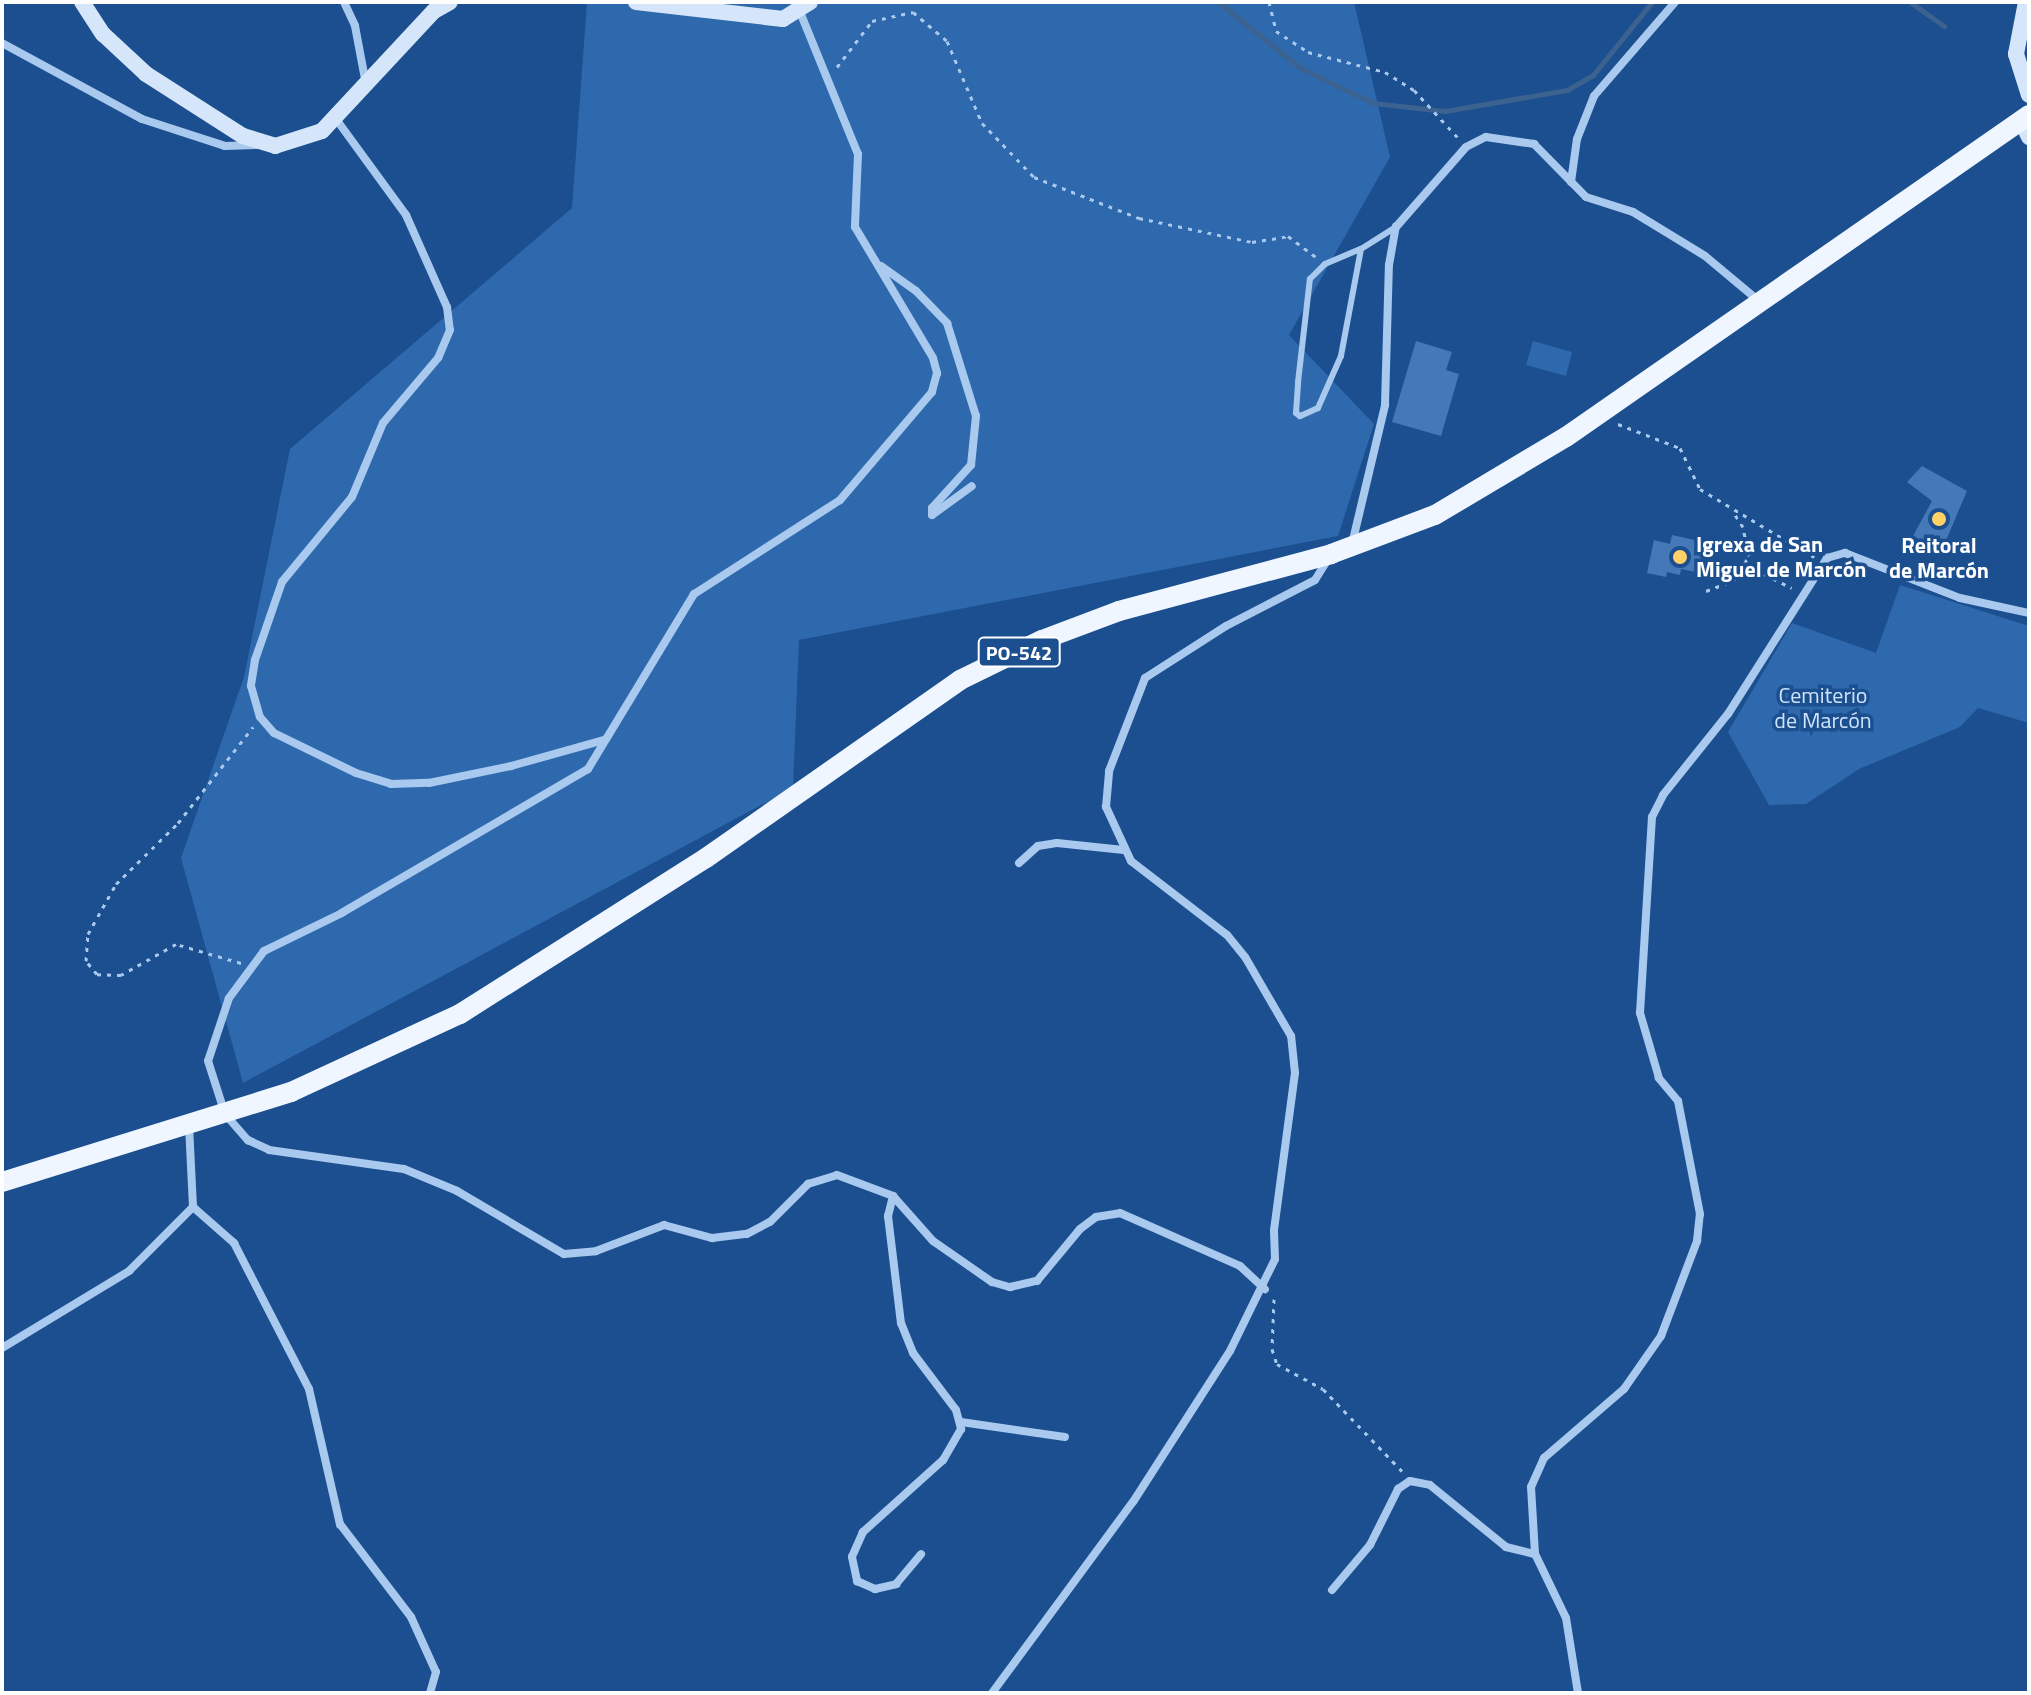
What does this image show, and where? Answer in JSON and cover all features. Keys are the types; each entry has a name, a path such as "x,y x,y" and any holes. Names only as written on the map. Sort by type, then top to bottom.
{"main road":[{"name":"PO-542","path":"2,1182 291,1092 460,1014 706,858 960,680 1119,611 1331,554 1435,515 1509,474 1760,301 2026,124"}],"street":[{"path":"82,2 103,34 146,74 263,144"},
{"path":"344,2 355,26 366,85"},
{"path":"2,43 91,96 185,136 225,146 263,144 304,139 336,119 434,11 450,2"},
{"path":"636,2 760,19 783,19 805,7 827,79 858,154 855,227 933,358 932,392 840,500 694,594 588,769 342,913 264,951 229,998 208,1061 225,1114 248,1140 269,1150 404,1169 457,1191 564,1254 596,1251 664,1225 712,1238 747,1234 770,1222 808,1184 828,1176 853,1177 893,1196 966,1267 1010,1287 1037,1281 1080,1229 1096,1217 1120,1213 1240,1266 1265,1289"},
{"path":"1571,182 1577,139 1594,96 1675,2"},
{"path":"2026,2 2016,54 2029,95"},
{"path":"336,119 406,215 447,307 450,330 438,358 383,423 352,497 282,582 255,660 251,686 260,717 274,733 356,773 391,784 456,778 605,740"},
{"path":"1352,546 1385,405 1389,265 1396,227 1466,147 1486,137 1534,144 1586,197 1633,212 1705,256 1760,301"},
{"path":"880,266 898,275 947,323 976,416 971,465 932,508 932,515 972,486"},
{"path":"1578,1693 1566,1618 1535,1554 1530,1504 1535,1473 1544,1458 1624,1389 1661,1336 1697,1241 1700,1214 1691,1148 1678,1101 1659,1078 1640,1013 1652,817 1663,795 1728,714 1824,564 1845,553 1960,598 2029,613"},
{"path":"992,1693 1133,1502 1274,1271 1295,1073 1291,1036 1245,957 1227,935 1145,875 1124,850 1105,791 1121,733 1145,678 1226,626 1315,580 1331,554"},
{"path":"1019,863 1038,846 1057,843 1124,850"},
{"path":"189,1126 193,1207 234,1243 258,1299 309,1389 340,1524 411,1617 436,1672 430,1693"},
{"path":"893,1196 888,1216 901,1323 913,1353 961,1422 1065,1437"},
{"path":"2,1348 129,1271 193,1207"},
{"path":"921,1554 896,1584 875,1589 857,1581 852,1557 863,1532 954,1447 961,1422"},
{"path":"1332,1590 1370,1545 1398,1489 1410,1481 1430,1485 1506,1547 1535,1554"}],"lane":[{"path":"1361,249 1341,356 1318,408 1300,416 1296,413 1305,291 1325,264 1361,249 1396,227"}],"path":[{"path":"1269,2 1276,31 1308,52 1385,72 1414,90 1466,147"},
{"path":"827,79 872,21 913,12 947,41 982,123 1034,177 1139,218 1252,242 1288,236 1325,264"},
{"path":"1613,421 1680,448 1700,489 1824,564"},
{"path":"1706,591 1734,580 1746,565 1748,540 1730,507"},
{"path":"1746,565 1803,594"},
{"path":"252,967 176,944 121,975 97,974 86,961 88,934 116,884 178,823 260,717"},
{"path":"1274,1271 1272,1349 1277,1364 1323,1389 1410,1481"}],"green space":[{"path":"587,2 1354,2 1390,157 1289,335 1374,424 1338,536 799,640 793,788 243,1083 181,858 244,677 290,449 572,208"},
{"path":"1533,341 1572,352 1566,376 1526,365"},
{"name":"Cemiterio de Marcón","path":"1900,585 2029,626 2029,723 1978,708 1960,727 1859,769 1806,804 1769,805 1728,732 1792,623 1876,653"}],"building":[{"path":"1416,341 1452,352 1446,370 1459,374 1441,436 1392,422"},
{"name":"Reitoral de Marcón","path":"1922,466 1967,491 1942,550 1913,536 1932,501 1907,482"},
{"name":"Igrexa de San Miguel de Marcón","path":"1672,535 1713,544 1706,574 1681,569 1680,575 1667,572 1666,577 1647,573 1654,540 1670,544"}],"waterway":[{"path":"1218,2 1299,67 1373,103 1445,111 1567,90 1593,75 1652,2"},
{"path":"1910,2 1944,26"}],"place":[{"name":"Reitoral de Marcón","path":"1939,519"},
{"name":"Igrexa de San Miguel de Marcón","path":"1680,557"}]}
